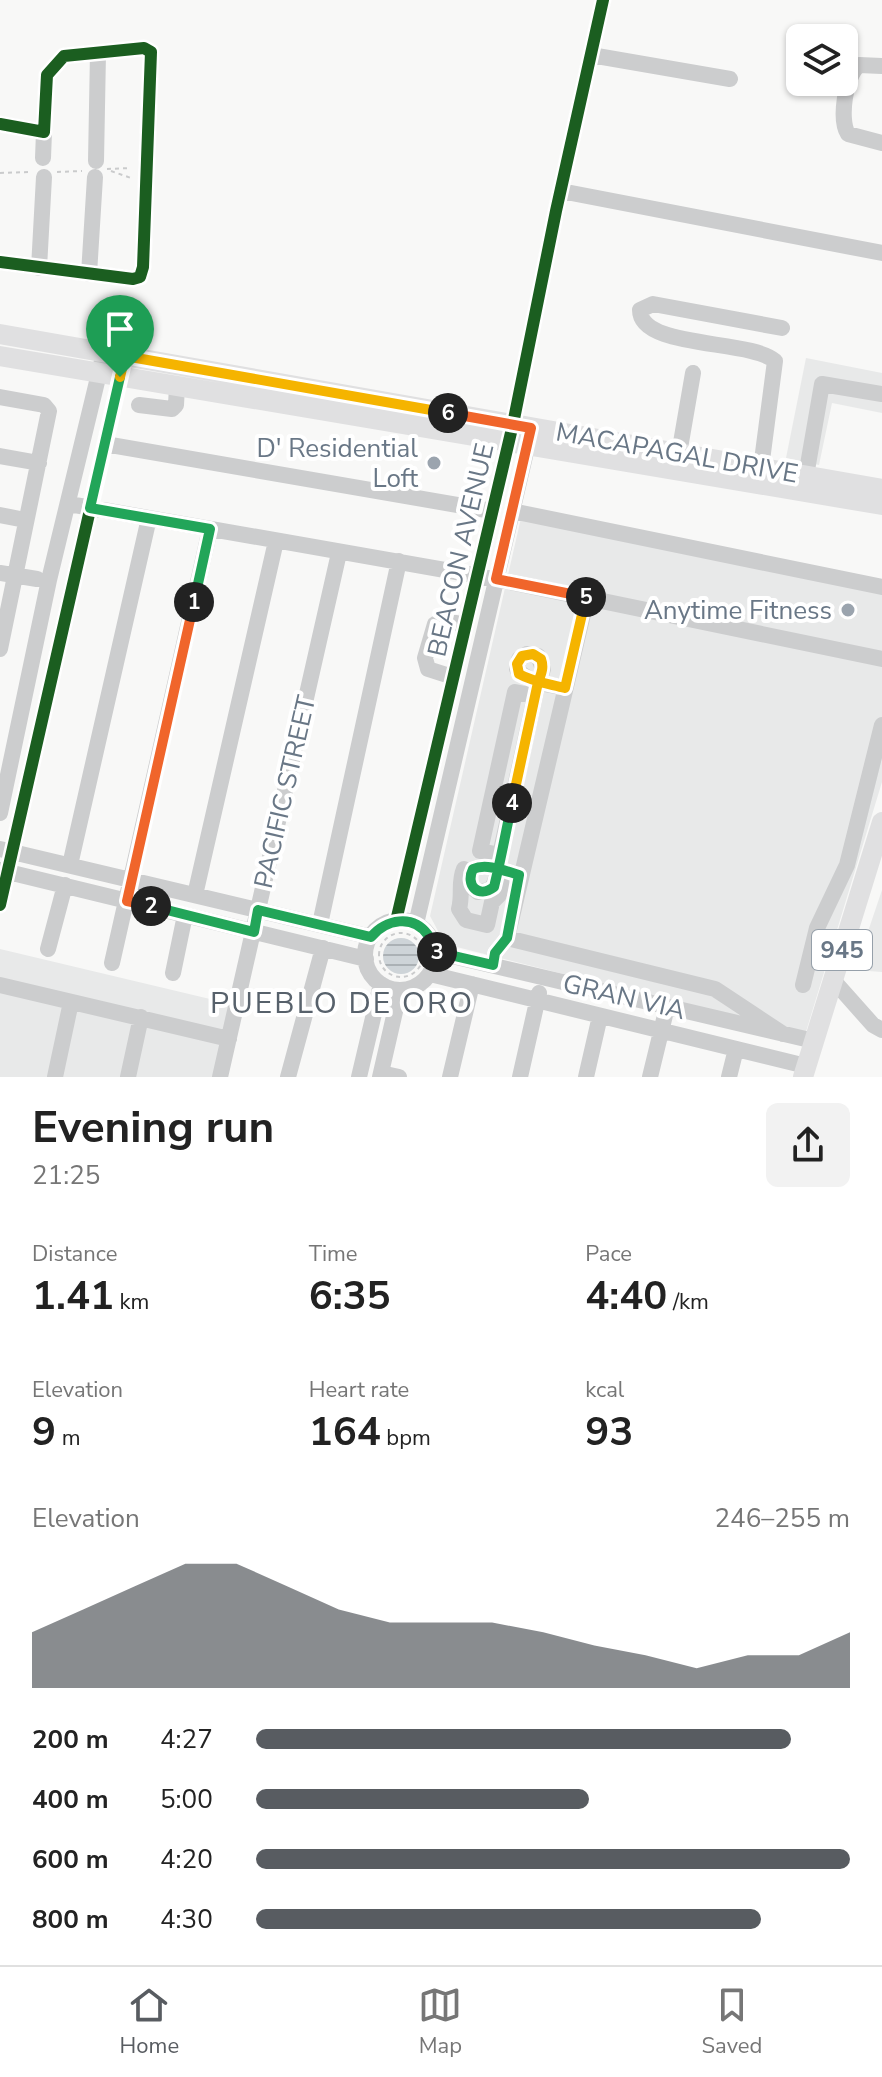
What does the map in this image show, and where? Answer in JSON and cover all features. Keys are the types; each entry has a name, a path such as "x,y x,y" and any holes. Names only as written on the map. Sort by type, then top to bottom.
{"main road":[{"name":"MACAPAGAL DRIVE","path":"0,334 882,505"},
{"name":"MACAPAGAL DRIVE","path":"0,356 177,386 679,454 882,489"},
{"name":"945","path":"804,1071 833,980 857,868 882,822"}],"street":[{"name":"BEACON AVENUE","path":"416,924 512,511 520,434 561,191 603,0"},
{"path":"0,262 39,268 133,279 140,277 148,174 151,52 144,48 64,56 52,68 46,86 39,268"},
{"path":"89,274 97,169 98,53"},
{"path":"591,55 730,79"},
{"path":"882,66 859,65 853,70 843,109 843,126 848,134 882,143"},
{"path":"0,124 44,132"},
{"path":"561,191 882,253"},
{"path":"761,468 775,361 761,353 651,329 642,322 640,310 647,305 662,305 782,328"},
{"path":"0,813 29,672 104,352"},
{"path":"0,905 7,850 125,356"},
{"path":"679,454 693,373"},
{"path":"806,476 822,384 882,394"},
{"path":"139,405 172,409 176,405 177,386"},
{"path":"0,397 37,403 49,411 25,520 7,574 0,649"},
{"name":"BEACON AVENUE","path":"396,921 492,511 520,434"},
{"path":"105,444 492,511"},
{"path":"0,456 39,463"},
{"path":"69,504 477,575 882,659"},
{"path":"512,511 882,587"},
{"path":"0,515 25,520"},
{"path":"70,865 149,518"},
{"path":"112,963 210,529"},
{"path":"195,895 276,541"},
{"name":"PACIFIC STREET","path":"220,1077 339,553"},
{"path":"320,924 399,561"},
{"path":"7,574 37,579"},
{"path":"493,965 495,953 507,938 519,875 587,597"},
{"path":"453,677 428,669 425,658 435,624 444,620 464,625"},
{"path":"519,875 505,871 491,868 483,866 473,869 470,878 474,889 486,892 494,887 496,878 498,866 500,855 535,696 537,687 539,678 543,669 538,656 527,654 517,664 519,674 529,680 536,681 550,684 565,688"},
{"path":"29,672 51,676"},
{"path":"500,855 503,877 499,895 492,902 487,925 466,920 459,909 463,896 459,885 463,870 478,859 515,692 535,696"},
{"path":"803,985 817,928 857,868 882,725"},
{"path":"7,850 371,937"},
{"path":"480,851 500,855"},
{"path":"4,871 374,962"},
{"path":"48,949 65,885"},
{"path":"173,973 185,915"},
{"path":"396,921 416,924 429,936 435,952 430,974 417,986 400,990 381,984 371,973 374,962 371,937 382,926 396,921"},
{"path":"507,938 715,989 783,1034"},
{"path":"288,1077 323,948"},
{"name":"GRAN VIA","path":"435,952 814,1041"},
{"name":"GRAN VIA","path":"430,974 736,1049 804,1071"},
{"path":"520,1077 543,977"},
{"path":"833,980 873,1025 882,1030"},
{"path":"359,1077 381,984"},
{"path":"450,1077 472,984"},
{"path":"0,985 229,1039"},
{"path":"399,1077 381,1075 400,990"},
{"path":"55,1077 71,1002"},
{"path":"650,1077 667,1007"},
{"path":"586,1077 600,1016"},
{"path":"128,1077 141,1017"},
{"path":"729,1077 736,1049"}],"path":[{"path":"97,169 130,178 146,177 148,174"},
{"path":"0,173 44,170 75,173 97,169 148,174"},
{"path":"407,934 421,947 421,965 413,974 395,977 374,962 388,937 407,934"}],"shaded area":[{"path":"806,358 882,373 882,413 832,403 819,465 786,458"},
{"path":"521,518 882,591 882,782 805,1035 445,944 430,916"},
{"path":"882,890 882,972 855,970"},
{"path":"401,938 414,943 419,956 414,969 401,974 388,969 383,956 388,943"},
{"path":"0,949 231,1004 214,1077 0,1077"}],"cycle path":[{"path":"396,921 513,424 603,0"},
{"path":"0,124 44,132 47,75 64,56 144,48 151,52 143,267 140,277 133,279 0,262"},
{"path":"0,905 125,356"}],"place":[{"name":"D' Residential Loft","path":"434,463"},
{"name":"Anytime Fitness","path":"848,610"}],"district":[{"name":"PUEBLO DE ORO","path":"342,1003"}],"route":[{"path":"120,377 90,508 210,529 127,901 254,932 258,910 371,937 389,923 409,922 423,929 435,952 493,965 495,953 507,938 519,875 491,868 483,866 473,869 470,878 478,892 494,887 496,878 500,855 537,687 539,678 542,674 543,664 538,656 527,654 517,664 519,674 529,680 536,681 565,688 587,597 496,579 531,428 125,356 120,377"}]}
